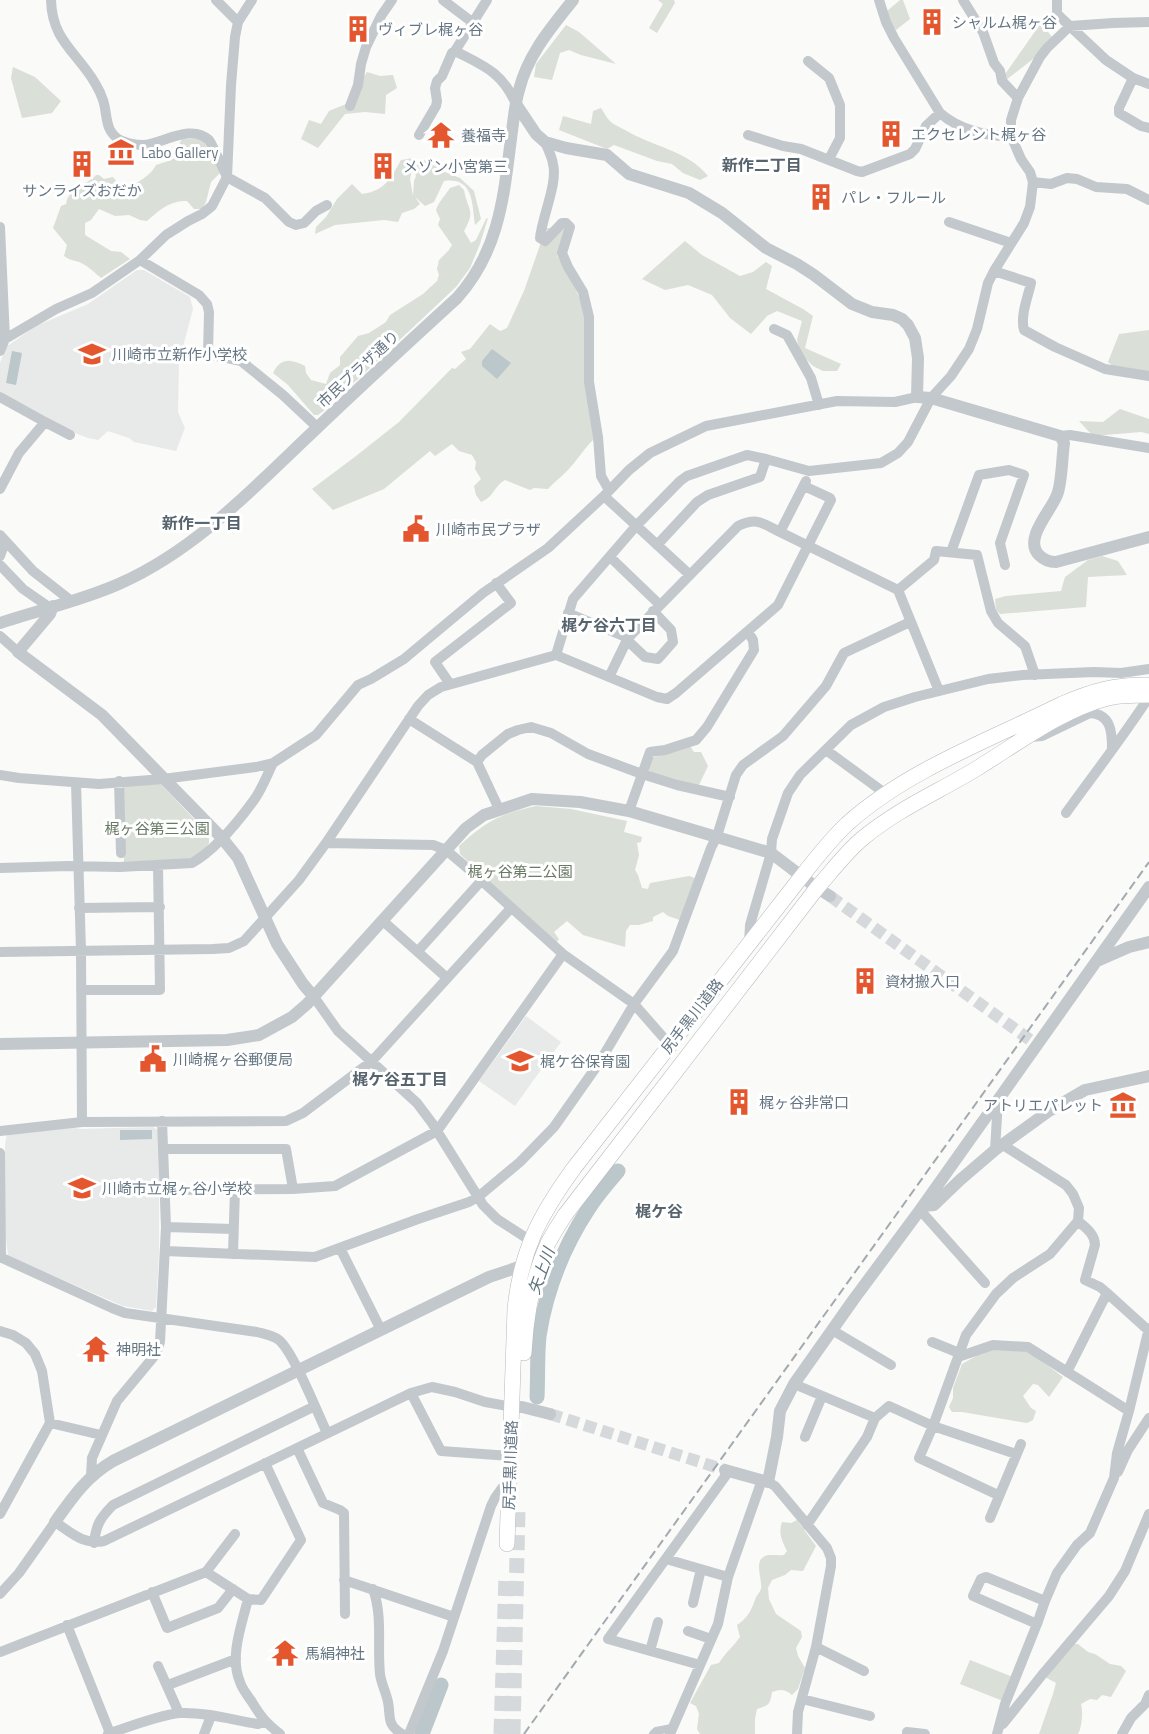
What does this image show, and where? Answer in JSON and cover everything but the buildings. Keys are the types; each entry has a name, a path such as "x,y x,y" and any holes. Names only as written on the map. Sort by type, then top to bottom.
{"main road":[{"name":"尻手黒川道路","path":"518,1510 515,1309 522,1266 537,1224 551,1200 749,943 833,838 848,823 886,794 917,775 1062,704 1104,688 1149,684"},
{"name":"尻手黒川道路","path":"507,1544 511,1456 527,1313 538,1267 549,1241 565,1215 823,892 847,854 863,838 914,803 1054,721 1096,701 1118,696 1149,696"}],"street":[{"path":"51,0 54,22 61,39 94,82 103,100 110,131 119,139 141,145 185,134 203,136 210,141 227,177 265,198 289,222 296,225 304,223 316,211 327,205"},
{"path":"216,0 238,22"},
{"path":"5,339 56,309 93,293 140,260 166,236 212,206 227,177 231,85 238,22 252,0"},
{"path":"350,106 358,85 366,47 381,16 392,0"},
{"path":"443,0 472,22"},
{"path":"419,135 436,106 437,81 442,76 452,53 487,0"},
{"name":"市民プラザ通り","path":"0,623 122,583 178,550 241,501 317,427 457,298 485,259 498,226 516,104 527,65 537,46 573,0"},
{"path":"879,0 894,38 940,113 960,127 1011,136"},
{"path":"963,0 983,32 1002,81 1018,98"},
{"path":"1057,0 1057,14 1106,60 1133,78 1149,84"},
{"path":"556,655 573,599 636,526 687,476 747,455 809,471 881,462 898,453 908,442 931,398 951,376 969,349 977,329 988,283 1024,223 1030,207 1033,182 1011,136 1011,120 1018,98 1040,57 1070,26 1149,22"},
{"path":"455,51 494,72 510,89 516,104 536,134 545,142 566,148 607,154 629,174 689,193 722,213 766,248 814,275 852,304 872,312 893,315 902,319 915,338 918,358 917,397"},
{"path":"808,61 829,78 840,105 840,138 829,159"},
{"path":"1133,78 1119,108 1119,113 1149,128"},
{"path":"748,135 801,149 862,172 910,153 915,149 926,126 940,113"},
{"path":"545,142 554,165 554,175 541,224 540,238 545,241 562,223 570,227 562,253 583,292 589,317 589,382 602,476 607,493 636,526 690,575"},
{"path":"1033,182 1050,184 1067,178 1077,179 1096,187 1127,189 1149,200"},
{"path":"949,222 1011,243"},
{"path":"0,227 5,339 0,351"},
{"path":"140,260 199,295 207,304 209,312 208,354 241,361 283,395 317,427"},
{"path":"994,271 1031,283 1023,318 1024,330 1055,347 1105,369 1149,376"},
{"path":"774,329 787,335 811,378 819,405"},
{"path":"0,397 70,435"},
{"path":"0,775 76,783 99,783 163,779 273,763 316,735 358,685 404,659 483,592 548,548 629,470 650,453 706,426 837,401 895,402 917,397 931,398 1060,436 1070,435 1149,448"},
{"path":"0,489 20,453 45,422"},
{"path":"1060,436 1064,443 1058,491 1035,534 1033,543 1036,552 1048,561 1056,562 1149,537"},
{"path":"657,545 697,502 708,495 760,477 766,459"},
{"path":"951,552 979,475 1009,470 1024,475 1000,543 1005,565"},
{"path":"780,532 804,486 809,471"},
{"path":"0,952 229,948 244,940 299,880 409,719 428,695 441,687 556,655 657,697 667,699 778,605 831,500 804,486"},
{"path":"609,677 627,639 738,526 752,520 898,590 939,691"},
{"path":"2,538 33,571 70,600"},
{"path":"0,556 2,538"},
{"path":"898,590 934,560 936,551 977,555 991,611 998,623 1025,646 1035,675"},
{"path":"568,613 627,639 645,657 657,659 673,642 670,630 656,608 610,557"},
{"path":"0,565 23,589 51,607 50,614 18,652"},
{"path":"450,684 435,662 511,603 496,583"},
{"path":"165,1251 315,1257 469,1202 520,1162 554,1127 599,1063 634,1004 673,951 717,836 736,775 743,765 783,736 826,686 844,653 910,622"},
{"path":"629,811 650,752 665,750 696,740 706,727 754,650 753,640 748,632"},
{"path":"0,636 102,715 222,838 238,858 277,944 338,1031 417,1103 483,1205 497,1219 531,1241"},
{"path":"749,943 750,925 771,853 772,840 788,793 800,775 851,725 884,706 988,679 1100,671 1120,673 1149,669"},
{"path":"1100,671 1104,688"},
{"path":"1066,813 1131,725 1149,696"},
{"path":"1027,738 1042,736 1090,714 1097,714 1108,722 1112,733 1112,748"},
{"path":"409,719 477,762 500,808"},
{"path":"477,762 482,755 508,734 531,727 551,733 588,754 642,774 676,785 730,797"},
{"path":"826,750 886,794"},
{"path":"0,868 192,864 222,838 256,799 273,763"},
{"path":"119,782 121,853"},
{"path":"76,783 81,951 82,1122"},
{"path":"0,1044 227,1040 259,1035 292,1017 314,997 466,828 484,815 532,799 580,802 629,811 771,853 823,892"},
{"path":"326,843 433,845 446,850 562,954 634,1004 670,1045"},
{"path":"81,990 160,990 158,865"},
{"path":"418,951 482,880"},
{"path":"653,1734 656,1731 671,1731 718,1624 728,1577 765,1481 780,1411 794,1384 922,1208 1035,1043 1149,887"},
{"path":"79,908 159,907"},
{"path":"0,1131 82,1122 286,1121 303,1113 372,1061 511,908"},
{"path":"383,921 447,978"},
{"path":"1096,962 1129,947 1149,942"},
{"path":"164,1190 293,1189 335,1186 436,1131 562,954"},
{"path":"922,1208 934,1205 999,1148 1049,1111 1085,1090 1149,1076"},
{"path":"998,1099 999,1148"},
{"path":"91,1476 92,1458 117,1401 156,1354 160,1342 166,1227 162,1121"},
{"path":"998,1495 919,1458 966,1335 996,1294 1013,1278 1050,1254 1078,1221 1079,1209 1073,1194 1066,1185 999,1148"},
{"path":"163,1149 286,1149 293,1189"},
{"path":"0,1153 0,1258 125,1312 270,1335 280,1341 298,1371 327,1433"},
{"path":"233,1254 235,1189"},
{"path":"922,1208 985,1283"},
{"path":"1078,1221 1095,1239 1085,1280 1100,1287 1148,1329 1117,1453 1114,1478"},
{"path":"166,1227 233,1229"},
{"path":"340,1248 381,1330"},
{"path":"0,1594 19,1573 73,1496 101,1468 489,1278 522,1266 538,1267"},
{"path":"1067,1372 1107,1293"},
{"path":"832,1330 891,1365"},
{"path":"0,1331 13,1335 26,1343 35,1354 42,1371 50,1422 0,1514"},
{"path":"932,1342 959,1355 993,1345 1028,1347 1129,1411"},
{"path":"794,1384 875,1418"},
{"path":"55,1522 83,1540 94,1543 104,1541 208,1487 265,1463 411,1393 432,1387 485,1402 550,1414"},
{"path":"411,1393 441,1451 511,1456"},
{"path":"805,1437 822,1396"},
{"path":"94,1543 96,1526 112,1505 315,1406"},
{"path":"807,1525 867,1437 875,1418 889,1406 933,1426 1018,1449 990,1518"},
{"path":"998,1731 1005,1704 1057,1573 1077,1545 1089,1533 1128,1450 1149,1418"},
{"path":"50,1422 101,1435"},
{"path":"297,1448 323,1503 344,1514 345,1614"},
{"path":"206,1572 248,1599 261,1600 301,1540 265,1463"},
{"path":"700,1665 608,1639 727,1470 775,1486 826,1548 831,1558 816,1647 798,1712 797,1734"},
{"path":"409,1734 443,1651 491,1506 510,1477"},
{"path":"998,1731 1109,1596 1125,1571 1149,1514"},
{"path":"0,1652 206,1572 235,1534"},
{"path":"666,1559 728,1577"},
{"path":"693,1603 701,1569"},
{"path":"1037,1624 973,1596 981,1579 986,1577 1045,1600"},
{"path":"344,1580 454,1617"},
{"path":"152,1593 166,1628 218,1608 232,1588"},
{"path":"373,1589 377,1601 380,1628 380,1676 388,1704 388,1717 394,1729 402,1734"},
{"path":"248,1599 236,1659 236,1670 240,1683 265,1722 280,1734"},
{"path":"650,1651 658,1622"},
{"path":"67,1625 109,1734 148,1720 179,1713 258,1724 265,1722"},
{"path":"688,1631 711,1639"},
{"path":"816,1647 864,1671"},
{"path":"168,1685 236,1659"},
{"path":"158,1666 179,1713"},
{"path":"1122,1734 1131,1718 1145,1704 1149,1695"},
{"path":"802,1699 870,1716"},
{"path":"204,1734 211,1716"},
{"path":"907,1734 907,1732 925,1734"}],"shaded area":[{"name":"川崎市立新作小学校","path":"137,270 144,270 190,297 193,309 179,362 178,412 185,428 176,451 134,442 108,431 98,440 88,438 72,432 0,392 0,363 6,347 36,326 88,304"},
{"path":"492,349 511,363 497,379 482,366 482,361"},
{"path":"12,351 22,353 16,385 6,383"},
{"name":"梶ケ谷保育園","path":"526,1016 561,1042 515,1106 479,1081"},
{"name":"川崎市立梶ヶ谷小学校","path":"153,1127 159,1131 159,1254 156,1307 152,1311 123,1306 8,1256 5,1231 7,1134 75,1128"},
{"path":"120,1130 152,1130 152,1139 120,1140"}],"green space":[{"path":"658,0 674,0 675,3 657,33 649,28 663,4"},
{"path":"903,0 910,19 896,30 887,11"},
{"path":"1041,23 1052,37 1037,56 1006,80 1003,77"},
{"path":"566,25 579,32 616,64 569,50 560,53 552,80 534,77 536,64"},
{"path":"13,67 35,77 61,101 52,113 22,118 11,78"},
{"path":"367,72 380,76 393,75 397,88 386,95 385,114 365,112 345,114 318,148 301,139 309,120 321,124 329,111 346,104"},
{"path":"601,108 615,125 690,160 708,176 700,180 683,173 672,164 657,161 614,145 607,149 559,130 563,116 591,124 593,111"},
{"path":"182,139 202,139 207,144 220,173 211,182 202,209 194,209 187,201 175,202 161,209 147,221 129,215 115,216 99,209 91,220 85,223 85,235 111,251 121,252 130,259 101,278 85,265 64,256 67,245 53,228 61,206 66,204 74,190 96,175 104,179 113,177 120,186 128,189 148,175 156,165 174,159"},
{"path":"414,158 410,179 413,196 416,176 414,171 417,164 425,160 460,178 474,191 481,219 475,225 472,201 466,188 461,183 444,181 434,202 425,206 415,197 420,204 402,213 398,222 384,220 335,225 315,234 316,227 326,217 337,199 352,184 362,194 376,190 386,183 401,160"},
{"path":"459,185 464,190 470,210 470,218 464,231 471,243 476,240 488,218 470,268 456,287 325,410 314,415 288,385 273,373 276,368 283,362 295,362 305,366 306,373 311,380 326,384 330,373 340,365 340,357 358,336 369,333 386,322 390,315 423,294 437,281 439,260 452,245 438,225 440,219 436,210 450,188"},
{"path":"546,228 567,228 557,256 566,268 588,317 595,438 570,468 548,489 530,490 505,480 481,502 474,486 481,479 475,469 476,462 472,455 459,451 452,444 435,456 430,451 384,489 333,510 312,489 399,422 452,368 455,369 466,359 461,352 470,349 490,324 500,331 507,328 524,291"},
{"path":"685,241 702,255 740,276 753,272 766,262 772,266 766,289 813,316 805,348 841,364 837,371 823,371 813,366 801,354 797,340 802,321 777,311 767,316 751,334 730,318 712,295 688,285 665,290 642,279"},
{"path":"1149,330 1149,373 1114,367 1108,362 1119,334"},
{"path":"1120,409 1149,419 1149,434 1141,432 1093,436 1079,421 1103,422"},
{"path":"1102,556 1118,561 1127,575 1088,577 1086,607 1000,614 996,610 995,599 1061,591 1065,577 1088,560"},
{"path":"690,746 694,752 701,752 708,766 698,787 651,773 648,769 652,758"},
{"name":"梶ヶ谷第三公園","path":"159,782 209,835 209,843 191,859 124,862 122,784"},
{"name":"梶ヶ谷第二公園","path":"536,806 571,809 627,821 624,832 642,837 641,842 637,843 639,855 635,870 642,888 648,889 650,883 689,876 695,878 680,920 663,912 653,917 653,921 630,925 626,931 625,947 583,935 567,921 554,932 559,939 556,943 460,854 459,846 486,824 513,812"},
{"path":"996,1349 1025,1351 1063,1377 1049,1397 1038,1385 1033,1384 1023,1396 1031,1408 1036,1411 1033,1420 1027,1423 952,1412 949,1407 962,1364"},
{"path":"797,1520 816,1546 803,1571 791,1570 772,1580 768,1588 769,1599 776,1614 801,1631 802,1637 796,1648 805,1668 798,1689 792,1695 782,1690 772,1692 769,1704 757,1709 755,1734 700,1734 697,1729 699,1714 696,1706 690,1703 711,1665 719,1663 740,1637 737,1625 749,1613 761,1589 759,1567 761,1559 767,1555 784,1555 787,1551 782,1540 782,1522 791,1523"},
{"path":"1074,1644 1078,1644 1110,1664 1121,1666 1126,1671 1111,1697 1102,1695 1097,1700 1090,1699 1081,1704 1082,1719 1078,1734 1039,1734 1056,1683 1045,1677"},
{"path":"970,1660 1013,1677 1003,1701 960,1684"}],"waterway":[{"name":"矢上川","path":"537,1397 539,1336 546,1302 557,1269 580,1223 596,1198 618,1171"},
{"name":"矢上川","path":"422,1734 441,1685"}],"tunnel":[{"path":"830,896 1033,1042"},
{"path":"550,1414 725,1470"},
{"path":"513,1734 518,1510"},
{"path":"501,1734 506,1575"}],"railway":[{"path":"524,1734 1149,862"}],"place":[{"name":"シャルム梶ヶ谷","path":"932,22"},
{"name":"ヴィブレ梶ヶ谷","path":"358,29"},
{"name":"エクセレント梶ヶ谷","path":"891,134"},
{"name":"養福寺","path":"441,135"},
{"name":"Labo Gallery","path":"121,152"},
{"name":"サンライズおだか","path":"82,164"},
{"name":"メゾン小宮第三","path":"383,166"},
{"name":"パレ・フルール","path":"821,197"},
{"name":"川崎市立新作小学校","path":"92,354"},
{"name":"川崎市民プラザ","path":"416,529"},
{"name":"資材搬入口","path":"865,981"},
{"name":"川崎梶ヶ谷郵便局","path":"153,1059"},
{"name":"梶ケ谷保育園","path":"520,1061"},
{"name":"梶ヶ谷非常口","path":"739,1102"},
{"name":"アトリエパレット","path":"1123,1105"},
{"name":"川崎市立梶ヶ谷小学校","path":"82,1188"},
{"name":"神明社","path":"96,1349"},
{"name":"馬絹神社","path":"285,1653"}],"district":[{"name":"新作二丁目","path":"762,165"},
{"name":"新作一丁目","path":"202,523"},
{"name":"梶ケ谷六丁目","path":"609,625"},
{"name":"梶ケ谷五丁目","path":"400,1079"},
{"name":"梶ケ谷","path":"659,1211"}]}
